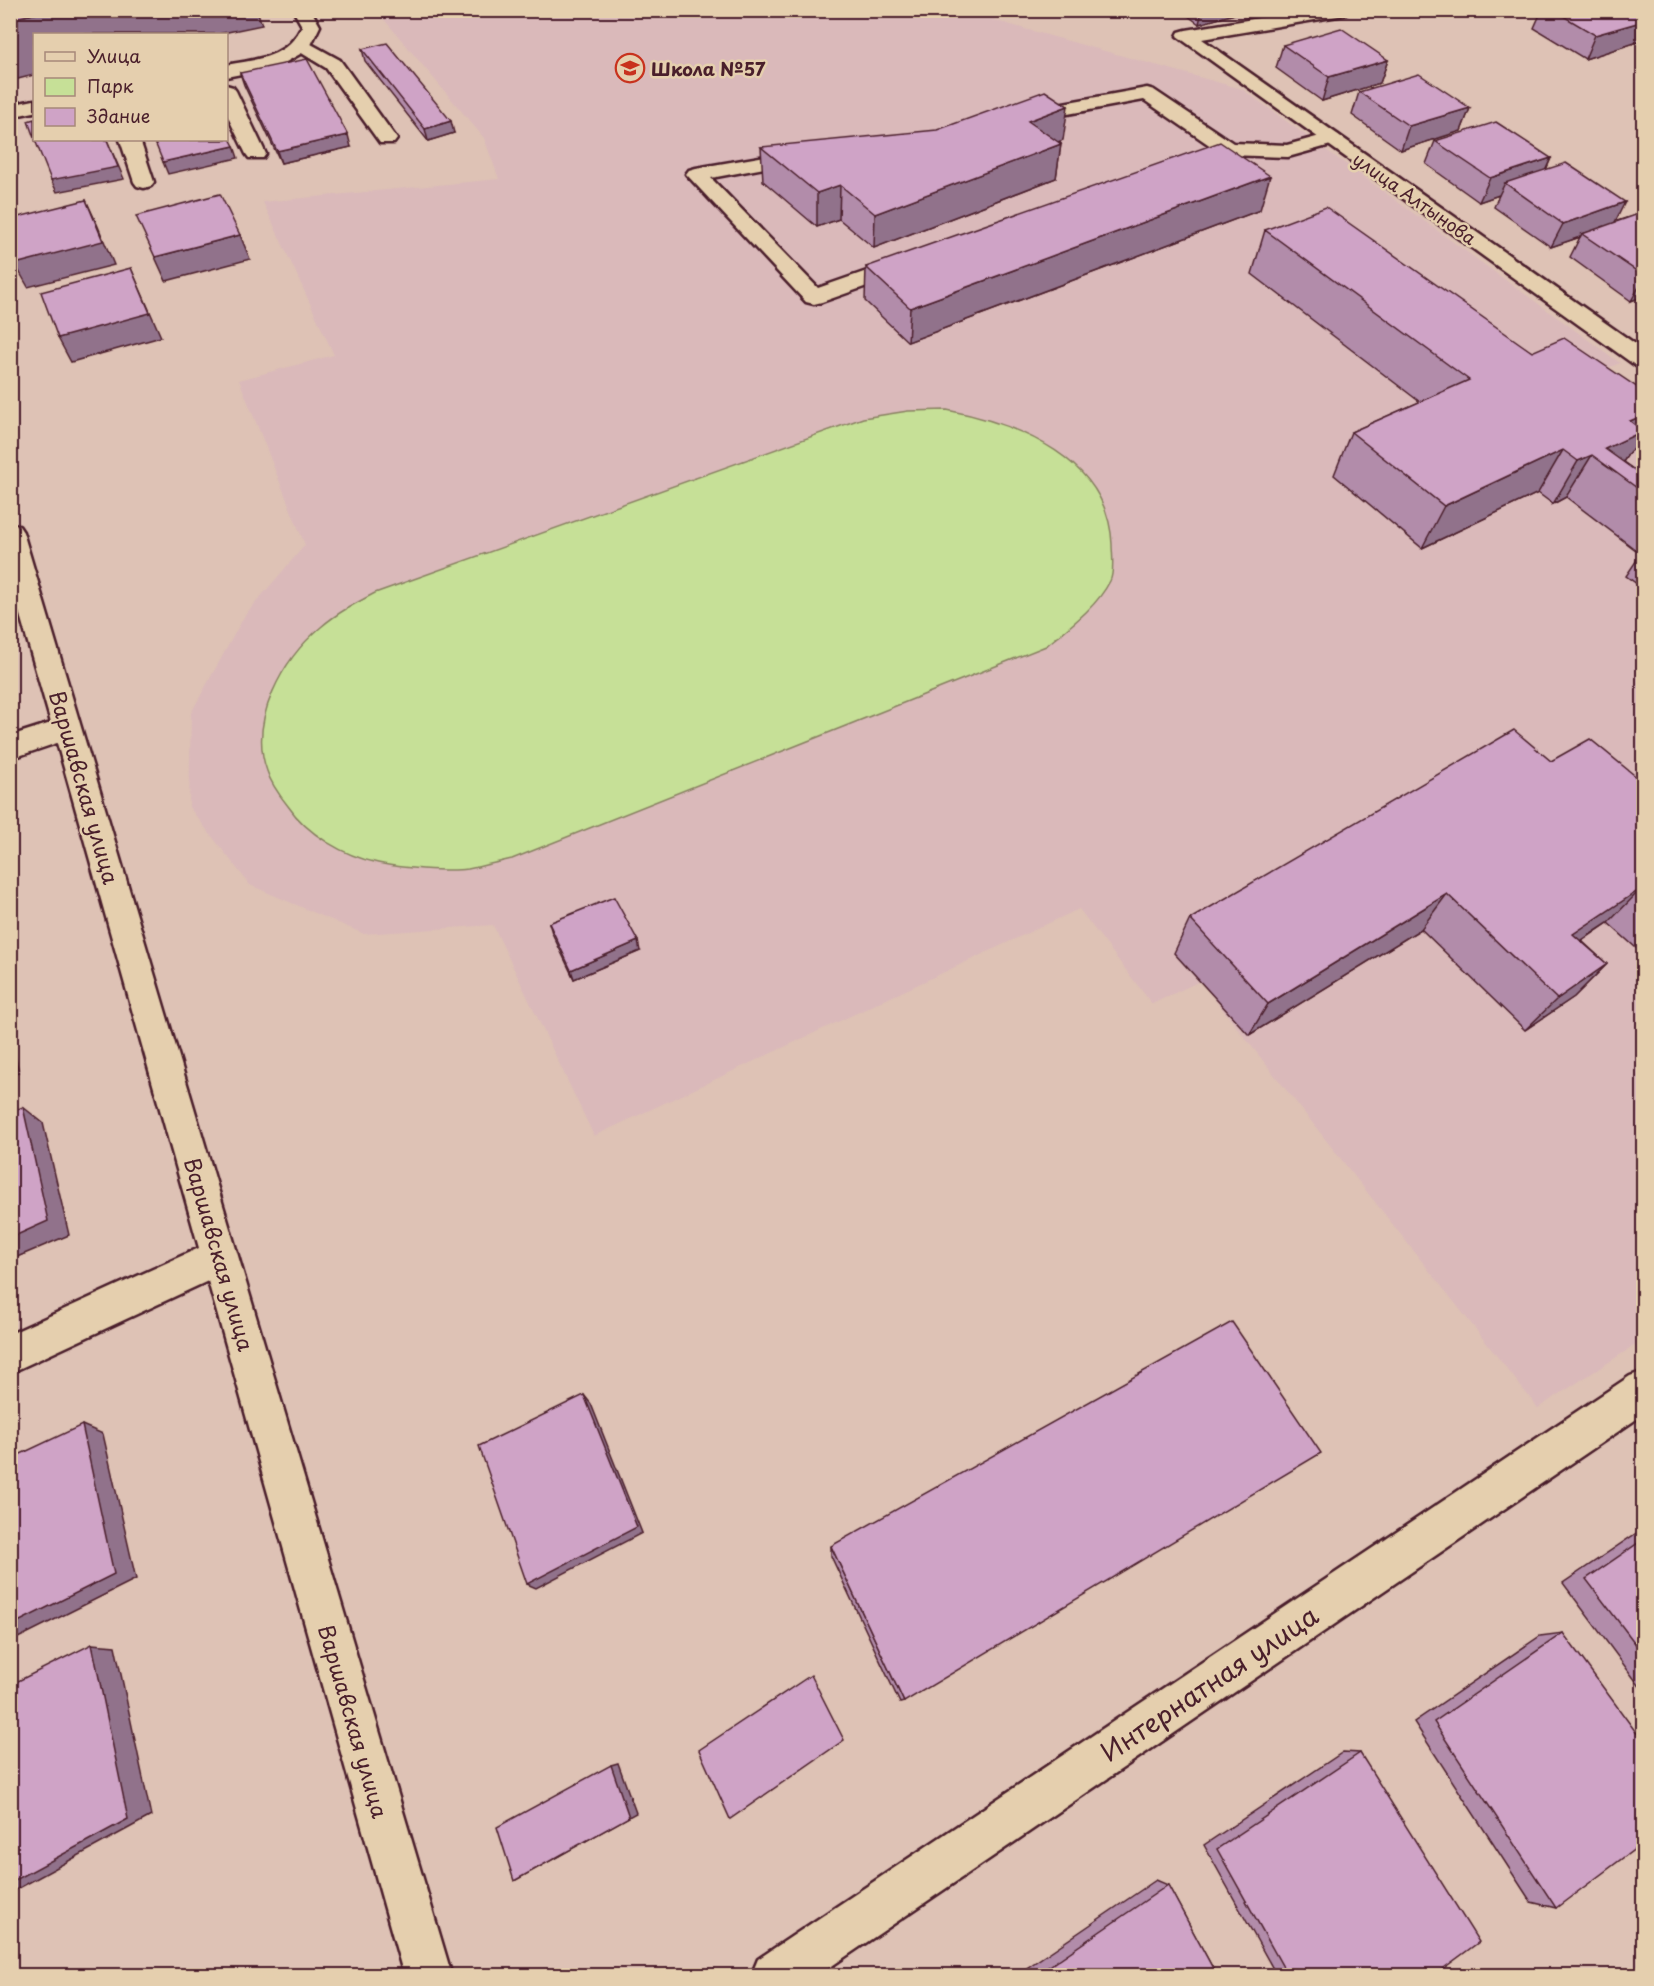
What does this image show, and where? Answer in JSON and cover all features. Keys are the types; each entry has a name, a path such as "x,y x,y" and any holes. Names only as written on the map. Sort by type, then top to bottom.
{"street":[{"path":"228,71 270,63 302,45 311,26 302,10"},
{"name":"улица Алтынова","path":"1344,10 1186,36 1644,360"},
{"path":"302,45 333,64 387,139"},
{"path":"1008,118 1147,94 1227,149"},
{"path":"228,96 256,154"},
{"path":"10,111 33,106"},
{"path":"1205,157 1227,149 1287,151 1331,139"},
{"path":"130,141 144,182"},
{"path":"823,151 696,174 814,297 926,257"},
{"name":"Варшавская улица","path":"10,532 428,1976"},
{"path":"10,748 68,728"},
{"path":"10,1354 220,1257"},
{"name":"Интернатная улица","path":"775,1976 1644,1390"}],"shaded area":[{"path":"377,11 1020,11 993,20 1242,89 1620,363 1596,373 1643,409 1643,1340 1538,1408 1200,981 1152,1004 1079,909 594,1136 493,925 364,934 250,885 189,807 191,713 245,615 305,545 239,380 334,355 263,202 499,179 484,138"}],"green space":[{"path":"947,410 1003,425 1055,450 1077,468 1095,489 1107,514 1112,544 1112,577 1090,608 1046,646 512,859 468,869 436,870 398,866 365,860 352,855 327,842 305,826 273,785 262,751 262,731 273,692 282,673 307,640 327,622 354,604 375,593 863,418 908,411"}],"building":[{"path":"10,10 52,10 10,19"},
{"path":"1553,10 1633,10 1644,16 1644,21 1595,35"},
{"path":"1341,28 1388,60 1329,77 1283,45"},
{"path":"387,43 451,121 425,129 362,49"},
{"path":"307,59 348,135 277,151 240,73"},
{"path":"1419,74 1470,108 1409,126 1359,92"},
{"path":"1045,91 1068,106 1028,121 1061,144 875,214 840,185 817,193 761,147 937,130"},
{"path":"33,119 33,135 28,121"},
{"path":"1496,122 1551,158 1490,178 1435,141"},
{"path":"228,135 234,146 163,162 154,141 228,141"},
{"path":"35,141 107,141 118,167 51,180"},
{"path":"1220,142 1270,176 910,308 866,267"},
{"path":"1566,163 1625,202 1563,224 1505,183"},
{"path":"220,194 240,235 155,257 136,216"},
{"path":"86,200 103,241 15,264 10,252 10,219"},
{"path":"1326,207 1532,352 1564,338 1644,392 1644,415 1630,421 1643,431 1605,449 1644,477 1644,493 1592,455 1578,461 1563,450 1444,506 1351,432 1469,380 1265,230"},
{"path":"1644,212 1644,276 1582,234"},
{"path":"131,268 150,313 58,338 41,292"},
{"path":"1514,730 1551,761 1590,739 1644,783 1644,889 1642,888 1573,934 1607,964 1557,999 1447,894 1268,1004 1190,919"},
{"path":"614,897 638,941 571,970 549,923"},
{"path":"23,1107 48,1221 10,1238 10,1112"},
{"path":"1232,1322 1321,1453 904,1702 831,1546"},
{"path":"584,1395 637,1527 527,1584 479,1446"},
{"path":"82,1425 114,1574 10,1626 10,1459"},
{"path":"1644,1539 1644,1655 1586,1579"},
{"path":"1563,1633 1644,1743 1644,1842 1556,1908 1434,1722"},
{"path":"92,1644 128,1819 10,1883 10,1685"},
{"path":"811,1675 844,1740 730,1819 699,1750"},
{"path":"1360,1753 1479,1942 1433,1976 1288,1976 1217,1849"},
{"path":"611,1765 629,1817 514,1881 497,1827"},
{"path":"1168,1885 1217,1976 1035,1976"}],"place":[{"name":"Школа №57","path":"630,68"}]}
